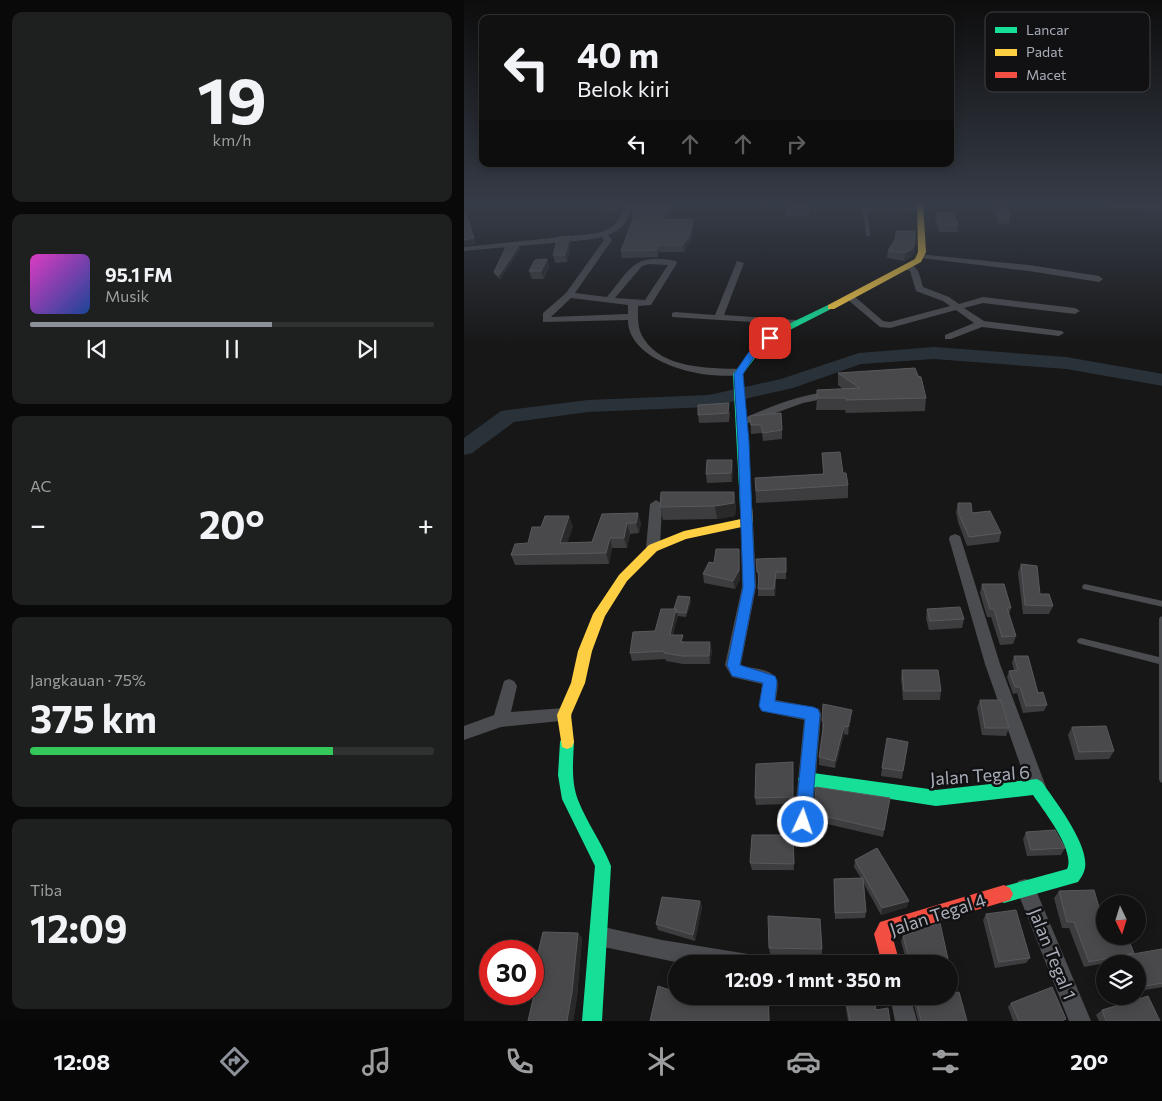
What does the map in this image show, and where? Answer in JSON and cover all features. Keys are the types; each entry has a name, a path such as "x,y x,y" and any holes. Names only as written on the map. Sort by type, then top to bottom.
{"street":[{"path":"600,251 569,295 546,315 546,320 631,317"},
{"path":"921,251 921,256"},
{"path":"803,822 813,714 767,706 770,681 763,676 737,672 734,665 749,587 747,522 739,406 740,372 760,345 796,323 908,266 921,256 1029,268 1099,279"},
{"path":"569,295 608,300 632,303 648,303 673,263 648,261 639,264 608,300"},
{"path":"718,318 740,263"},
{"path":"908,266 914,270 919,289 946,299 981,324"},
{"path":"850,297 880,324 890,325 984,300 1075,311"},
{"path":"632,303 631,317 641,346 659,357 699,370 740,372"},
{"path":"675,315 796,323"},
{"path":"948,337 981,324 1059,333"},
{"path":"741,423 782,405 807,398 838,394"},
{"path":"653,548 656,504"},
{"path":"592,1021 603,866 596,845 572,806 566,783 568,739 564,715 578,683 585,651 599,614 623,578 653,548 684,534 747,522"},
{"path":"955,539 973,605 1022,750 1037,787"},
{"path":"501,720 509,686"},
{"path":"464,733 501,720 564,715"},
{"name":"Jalan Tegal 6","path":"806,779 936,798 1037,787 1075,850 1079,865 1077,872 1072,876 1025,888"},
{"name":"Jalan Tegal 4","path":"889,955 883,934 886,928 1025,888"},
{"name":"Jalan Tegal 1","path":"1025,888 1080,1021"},
{"path":"599,936 693,955"},
{"path":"902,1005 906,1021"}],"lane":[{"path":"1085,587 1162,604"},
{"path":"1162,619 1162,779"},
{"path":"1081,641 1161,661"}],"building":[{"path":"504,251 515,251 499,275 494,272"},
{"path":"554,251 566,251 565,255 553,255"},
{"path":"888,251 909,251 905,253"},
{"path":"547,259 541,271 529,271 535,260"},
{"path":"915,368 918,376 921,377 926,398 846,400 846,398 817,398 817,390 860,388 838,373"},
{"path":"729,403 728,413 698,415 698,405"},
{"path":"781,413 782,430 763,433 761,425 751,425 750,416"},
{"path":"840,452 843,473 846,473 848,485 756,491 755,478 824,474 822,453"},
{"path":"707,460 732,460 731,473 706,474"},
{"path":"661,492 734,492 734,503 715,506 660,507"},
{"path":"958,503 971,503 972,513 990,511 1001,533 969,537 959,514"},
{"path":"638,513 636,523 627,523 624,538 610,538 606,553 511,555 515,544 528,543 532,527 541,527 545,516 569,516 560,543 592,542 602,514"},
{"path":"716,549 739,549 739,570 733,581 703,574 709,562 714,563"},
{"path":"786,558 786,572 776,572 774,589 758,589 759,572 757,572 756,559"},
{"path":"1021,564 1037,566 1040,594 1049,594 1053,606 1025,605"},
{"path":"982,584 1004,584 1011,608 1007,608 1016,636 1002,637 994,609 990,609"},
{"path":"678,596 690,597 686,613 676,612 676,609 674,609"},
{"path":"960,607 964,619 930,621 927,609"},
{"path":"661,609 676,609 670,635 683,635 681,642 710,642 709,656 682,656 664,653 664,651 630,653 633,632 655,631"},
{"path":"1014,656 1028,656 1038,693 1043,692 1047,705 1026,706 1020,687 1015,687 1009,671 1018,670"},
{"path":"902,670 938,670 941,691 904,691"},
{"path":"980,700 1001,700 1009,728 985,728"},
{"path":"823,704 852,710 848,727 844,726 835,761 819,757 824,722 822,721"},
{"path":"1106,726 1114,751 1079,752 1072,727"},
{"path":"887,738 908,742 903,771 882,768"},
{"path":"793,762 793,797 755,798 756,764"},
{"path":"816,787 890,798 884,830 828,817 827,824 811,822 814,815"},
{"path":"1055,830 1065,848 1031,850 1026,832"},
{"path":"752,835 793,835 794,864 750,863"},
{"path":"877,848 909,901 882,908 855,860"},
{"path":"863,878 866,912 835,913 834,879"},
{"path":"1094,890 1096,897 1096,945 1131,945 1134,953 1096,955 1096,961 1089,962 1074,922 1067,922 1059,891"},
{"path":"662,897 700,901 693,935 656,924"},
{"path":"1016,910 1030,958 999,962 986,914"},
{"path":"768,916 820,919 822,949 769,948"},
{"path":"940,923 947,955 908,955 903,936"},
{"path":"543,932 578,933 567,1021 528,1021 532,1005 544,1005 544,940 541,940"},
{"path":"1162,949 1163,983 1146,986 1146,955 1127,955"},
{"path":"658,986 668,989 668,1005 768,1005 769,1021 650,1021"},
{"path":"1052,987 1066,1019 1061,1021 1019,1021 1011,1003"},
{"path":"958,992 967,1021 921,1021 917,1005 958,1005"},
{"path":"1148,996 1160,1021 1106,1021 1102,1010 1118,1005 1146,1005 1146,997"},
{"path":"847,1005 875,1005 876,1010 888,1008 890,1021 850,1021"}],"waterway":[{"path":"464,448 508,416 588,406 709,401 786,384 859,359 934,353 1066,363 1163,380"}],"traffic: fast":[{"path":"746,507 738,374 760,345 777,333 831,307"},
{"path":"567,742 566,775 570,799 603,866 592,1021"},
{"path":"806,779 936,798 1037,787 1073,846 1077,858 1077,869 1072,876 1004,894"}],"traffic: slow":[{"path":"831,307 918,260 922,251"},
{"path":"567,742 564,715 578,683 585,651 599,614 623,578 653,548 684,535 747,522 746,507"}],"traffic: jam":[{"path":"889,955 883,934 886,928 1004,894"}],"route":[{"path":"770,338 751,355 738,374 740,384 739,406 744,442 744,491 749,587 734,660 734,669 737,672 763,676 770,681 767,706 813,714 803,822"}]}
